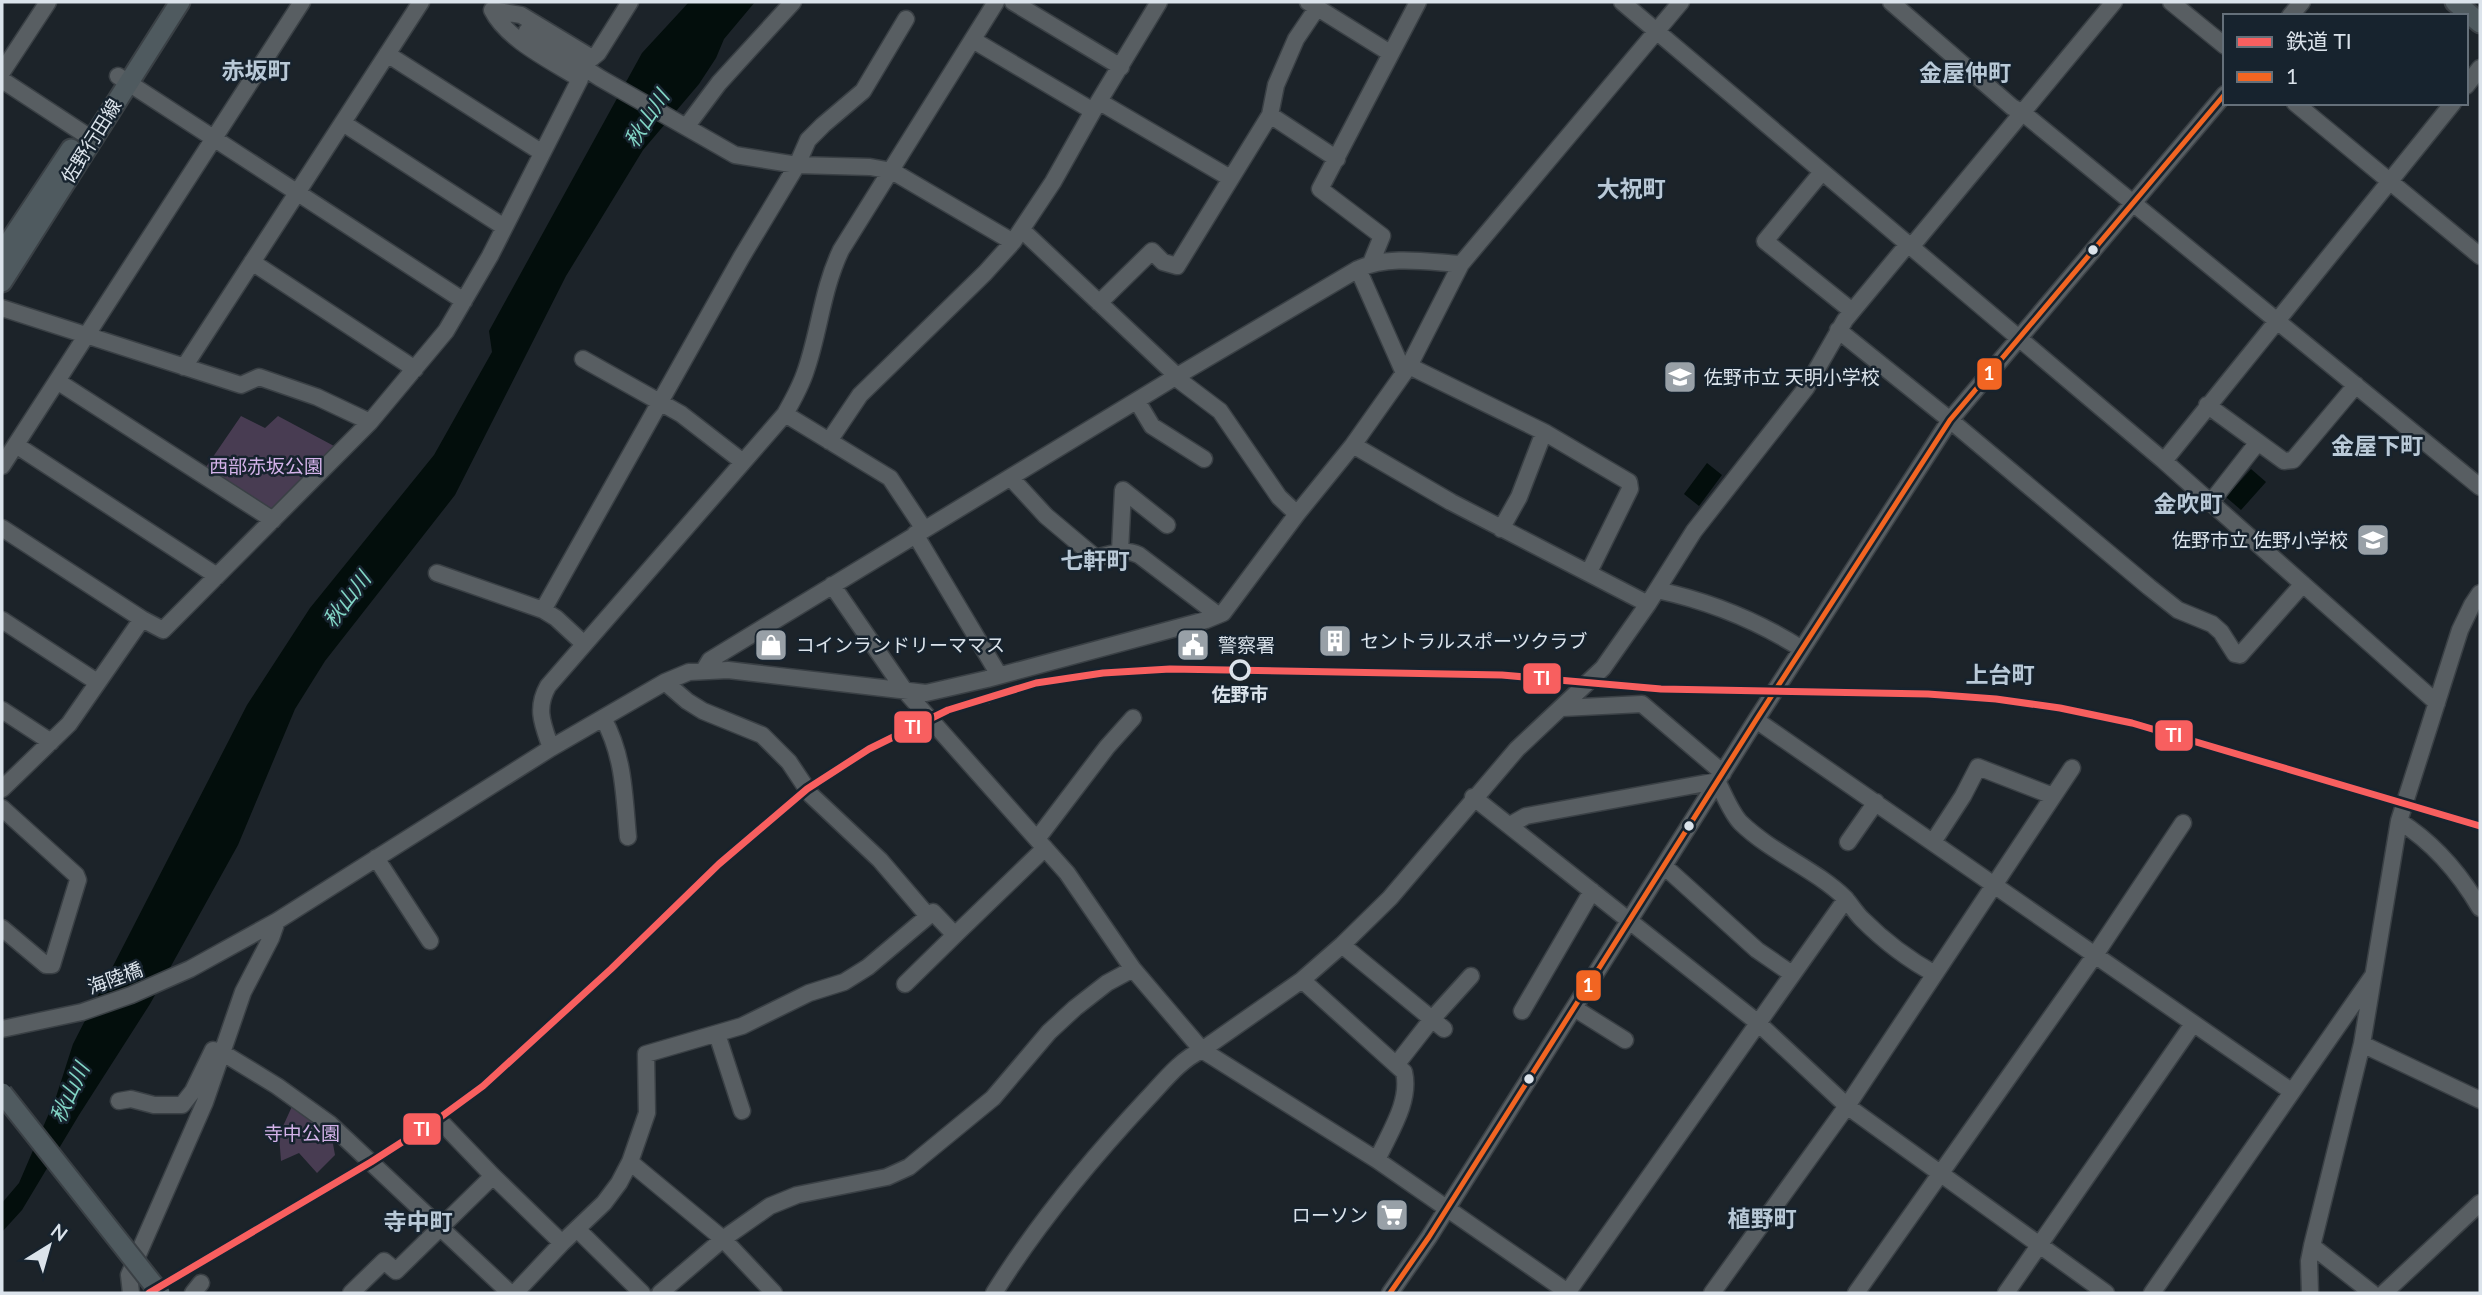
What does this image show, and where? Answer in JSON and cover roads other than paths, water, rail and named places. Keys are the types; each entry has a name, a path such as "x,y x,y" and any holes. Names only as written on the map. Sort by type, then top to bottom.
{"main road":[{"name":"佐野行田線","path":"2,282 166,2"},
{"name":"佐野行田線","path":"123,79 180,2"},
{"path":"2455,2 2480,23"},
{"name":"佐野行田線","path":"2,253 87,135"},
{"path":"2,1093 160,1293"}],"street":[{"path":"2,72 48,2"},
{"path":"2,467 302,2"},
{"path":"184,367 421,2"},
{"path":"486,6 521,15 592,58 598,53 630,2"},
{"path":"684,126 719,83 793,2"},
{"path":"551,748 540,700 548,686 785,414 807,368 828,276 841,250 996,2"},
{"path":"1013,2 1121,67"},
{"path":"829,441 860,395 985,273 1018,236 1053,182 1159,2"},
{"path":"1365,266 1382,236 1320,189 1418,2"},
{"path":"1622,2 2164,461 2437,704"},
{"path":"704,670 727,670 926,693 1223,612 1353,445 1407,370 1461,264 1681,2"},
{"path":"1891,2 2012,107 2024,113 2480,487"},
{"path":"994,1293 1063,1196 1109,1140 1184,1061 1302,980 1342,945 1390,898 1473,797 1517,749 1603,668 1694,531 1806,388 1838,330 1852,311 2024,113 2114,2"},
{"path":"2171,2 2223,44"},
{"path":"1098,303 1153,251 1163,262 1177,266 1270,115 1276,85 1312,5 1390,53"},
{"path":"486,6 607,81 735,155 797,164 892,170 1018,236 1098,303 1176,377 1220,411 1279,497 1297,514"},
{"path":"2,528 163,630 370,422 446,331 504,227 580,79 512,34 486,6"},
{"path":"543,610 741,258 797,164 808,140 863,91 906,19"},
{"path":"973,40 1230,178"},
{"path":"387,54 541,152"},
{"path":"2468,83 2480,68"},
{"path":"123,79 464,301"},
{"path":"2,80 87,135"},
{"path":"1390,1293 1950,420 2223,96"},
{"path":"2297,105 2480,256"},
{"path":"2164,461 2451,105"},
{"path":"1270,115 1337,159"},
{"path":"343,122 504,227"},
{"path":"1822,172 1765,241 1852,311"},
{"path":"704,670 710,660 920,531 1365,266 1386,261 1461,264"},
{"path":"252,262 415,369"},
{"path":"1365,266 1407,370 1544,432 1597,461 1631,485 1589,572"},
{"path":"2,308 241,385 259,377 317,397 370,422"},
{"path":"1838,330 2178,610 2212,624 2221,632 2235,654 2241,655 2303,584"},
{"path":"583,359 695,424 743,462"},
{"path":"57,381 273,520"},
{"path":"2207,405 2284,461 2294,460 2356,385"},
{"path":"1137,401 1152,426 1205,459"},
{"path":"785,414 894,482 999,675"},
{"path":"1501,528 1519,497 1544,432"},
{"path":"2211,502 2258,442"},
{"path":"16,445 217,576"},
{"path":"1353,445 1501,528 1648,604"},
{"path":"1011,478 1046,516 1096,558 1120,551 1139,555 1218,615"},
{"path":"1120,551 1123,490 1167,525"},
{"path":"437,573 543,610 556,618 583,643"},
{"path":"832,585 905,691 1068,873 1133,969 1202,1050 1377,1160 1568,1293 1846,899"},
{"path":"1657,590 1720,607 1802,649"},
{"path":"2311,1293 2309,1261 2362,1044 2399,821 2460,631 2480,593"},
{"path":"2,789 69,724 142,619"},
{"path":"2,620 97,682"},
{"name":"海陸橋","path":"2,1028 82,1012 131,995 190,969 277,921 551,748 665,682 689,672 704,670"},
{"path":"665,682 703,711 762,735 789,762 811,795 880,860 928,916"},
{"path":"1562,708 1642,704 1720,777 1739,821 1846,899 1861,918 1885,939 1919,966 1935,974"},
{"path":"2,710 51,742"},
{"path":"603,718 615,739 618,753 628,837"},
{"path":"905,984 1041,844 1107,747 1133,719"},
{"path":"1756,720 2291,1091"},
{"path":"1933,842 1978,767 2053,796"},
{"path":"1712,1293 1847,1106 2072,768"},
{"path":"1510,825 1526,816 1720,777"},
{"path":"1473,797 1629,922 1698,973 1757,1022 1847,1106 2106,1293"},
{"path":"1849,842 1876,802"},
{"path":"2,808 76,875 78,880 52,965 46,965 2,928"},
{"path":"2399,821 2419,833 2450,863 2480,908"},
{"path":"1856,1293 2095,955 2183,823"},
{"path":"376,858 430,941"},
{"path":"1664,866 1757,950 1792,974"},
{"path":"1521,1011 1592,891"},
{"path":"119,1101 131,1099 154,1105 182,1105 193,1091 213,1050 223,1053 330,1124 513,1293 614,1193 630,1162 647,1113 646,1054 742,1026 809,993 854,977 933,912 955,935"},
{"path":"131,1293 129,1275 193,1132 243,992 277,921"},
{"path":"1342,945 1438,1024"},
{"path":"660,1293 723,1239 770,1206 797,1195 887,1177 909,1167 993,1098 1049,1032 1075,1007 1133,969"},
{"path":"2152,1293 2375,972"},
{"path":"1396,1065 1438,1024 1471,976"},
{"path":"1302,980 1404,1072 1407,1085 1403,1104 1377,1160"},
{"path":"1574,1008 1625,1040"},
{"path":"2006,1293 2193,1024"},
{"path":"717,1034 741,1111"},
{"path":"2362,1044 2480,1100"},
{"path":"444,1125 493,1177 562,1243"},
{"path":"630,1162 723,1239 774,1293"},
{"path":"351,1293 384,1261 396,1271 493,1177"},
{"path":"2384,1293 2480,1203"},
{"path":"577,1229 642,1293"},
{"path":"2312,1246 2372,1293"}],"water":[{"name":"秋山川","path":"689,2 755,2 724,39 716,58 699,84 643,150 566,276 455,495 325,661 295,709 238,845 150,1004 22,1210 2,1232 2,1203 19,1183 56,1097 73,1044 247,705 310,608 434,455 492,352 489,331 642,53"},
{"path":"1707,463 1722,475 1699,506 1684,494"},
{"path":"2251,469 2266,482 2241,510 2226,497"}],"railway":[{"path":"974,702 988,701"}],"rail line":[{"name":"TI","path":"149,1293 371,1162 483,1086 611,969 719,864 807,789 869,749 948,710 1036,683 1103,673 1170,669 1502,675 1661,689 1928,694 1996,699 2060,708 2132,723 2480,826"}],"place":[{"name":"佐野市立 天明小学校","path":"1680,377"},
{"name":"佐野市立 佐野小学校","path":"2373,540"},
{"name":"セントラルスポーツクラブ","path":"1335,641"},
{"name":"コインランドリーママス","path":"771,645"},
{"name":"警察署","path":"1193,645"},
{"name":"佐野市","path":"1240,670"},
{"name":"ローソン","path":"1392,1215"}],"district":[{"name":"赤坂町","path":"256,71"},
{"name":"金屋仲町","path":"1965,73"},
{"name":"大祝町","path":"1631,189"},
{"name":"金屋下町","path":"2377,446"},
{"name":"金吹町","path":"2188,504"},
{"name":"七軒町","path":"1095,561"},
{"name":"上台町","path":"2000,675"},
{"name":"植野町","path":"1762,1219"},
{"name":"寺中町","path":"418,1222"}],"park label":[{"name":"西部赤坂公園","path":"266,466"},
{"name":"寺中公園","path":"302,1133"}]}
